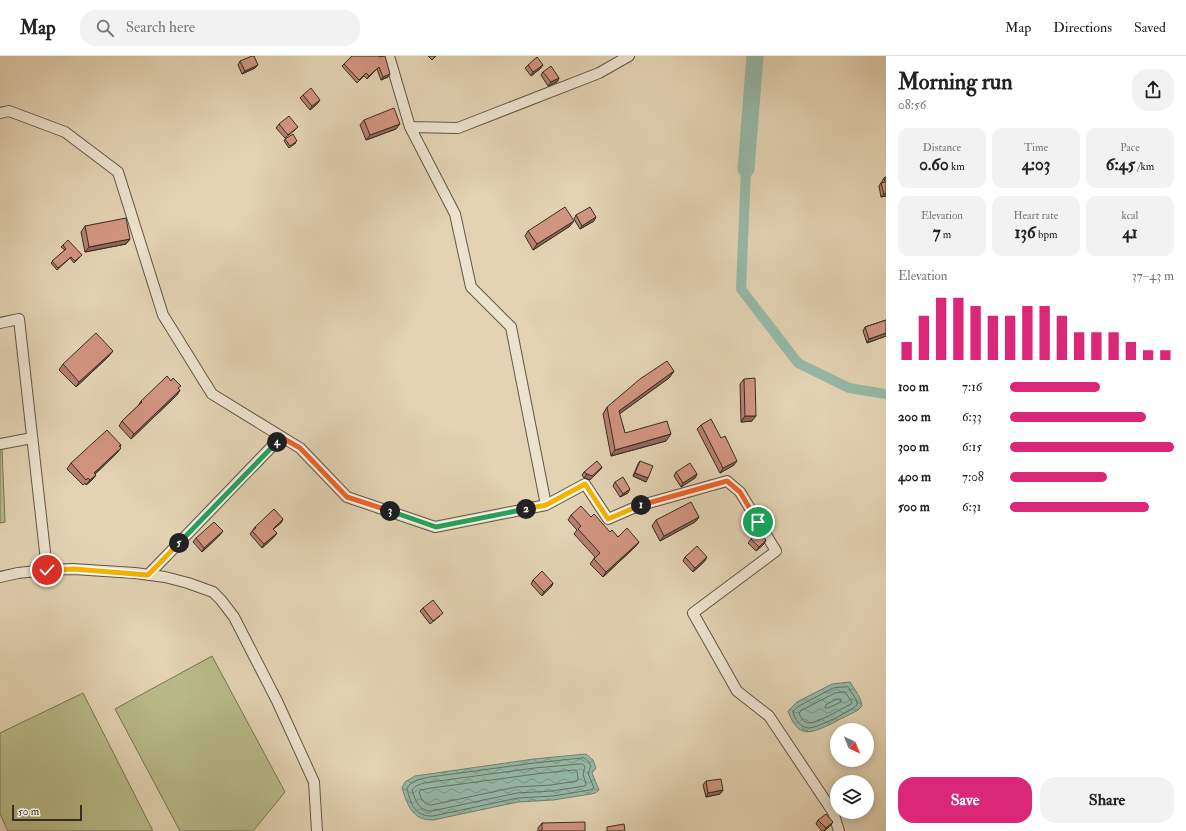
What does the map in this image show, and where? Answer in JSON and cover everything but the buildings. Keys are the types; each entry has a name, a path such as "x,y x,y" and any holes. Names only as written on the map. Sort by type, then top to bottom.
{"street":[{"path":"389,56 410,127 455,214 471,287 511,327 546,505"},
{"path":"410,127 458,128 599,73 629,56"},
{"path":"0,113 9,111 65,132 118,172 163,315 212,394 300,448 347,497 436,527 546,505 585,484 608,519 638,506 727,481 740,492 776,551 693,613 737,691 769,716 833,812 839,831"},
{"path":"0,323 19,319 47,570"},
{"path":"148,575 281,437"},
{"path":"0,444 32,438"},
{"path":"0,577 18,573 74,569 165,577 213,592 234,617 277,701 314,782 317,831"}],"green space":[{"path":"0,448 2,448 5,522 0,523"},
{"path":"212,656 285,792 253,831 180,831 115,709"},
{"path":"83,693 153,831 8,831 0,814 0,733"}],"water":[{"path":"850,682 858,694 862,706 858,710 818,730 806,732 801,730 796,726 788,711 797,702 832,684"},
{"path":"586,754 593,760 596,768 592,773 599,790 591,794 553,800 518,802 433,820 420,818 412,811 406,801 402,788 405,782 415,776 534,759"}],"waterway":[{"path":"746,169 755,56"},
{"path":"746,169 741,289 798,363 849,388 886,394"}],"route":[{"path":"47,570 74,569 148,575 281,437 300,448 347,497 436,527 546,505 585,484 608,519 638,506 727,481 740,492 758,522"}]}
